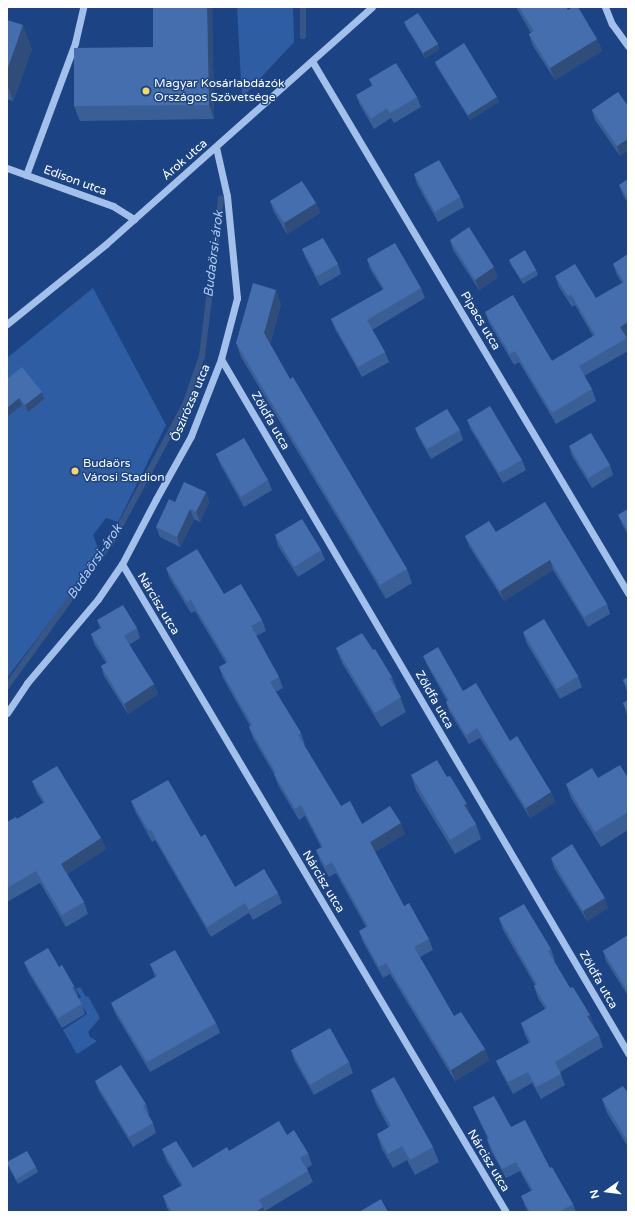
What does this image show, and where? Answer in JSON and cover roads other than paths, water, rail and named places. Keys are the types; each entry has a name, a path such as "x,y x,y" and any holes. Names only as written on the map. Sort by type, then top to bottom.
{"street":[{"path":"26,175 76,43 83,7"},
{"name":"Árok utca","path":"7,324 134,219 372,7"},
{"path":"605,7 612,24 628,46"},
{"name":"Pipacs utca","path":"312,61 628,593"},
{"name":"Őszirózsa utca","path":"7,713 27,683 98,599 122,564 156,498 191,436 221,358 236,298 227,196 216,147"},
{"name":"Edison utca","path":"7,168 113,206 134,219"},
{"name":"Zöldfa utca","path":"221,358 628,1053"},
{"name":"Nárcisz utca","path":"122,564 506,1212"}],"waterway":[{"name":"Budaörsi-árok","path":"303,7 303,36"},
{"name":"Budaörsi-árok","path":"7,686 112,541 185,405 202,356 221,198"}],"place":[{"name":"Magyar Kosárlabdázók Országos Szövetsége","path":"146,91"},
{"name":"Budaörs Városi Stadion","path":"75,471"}]}
